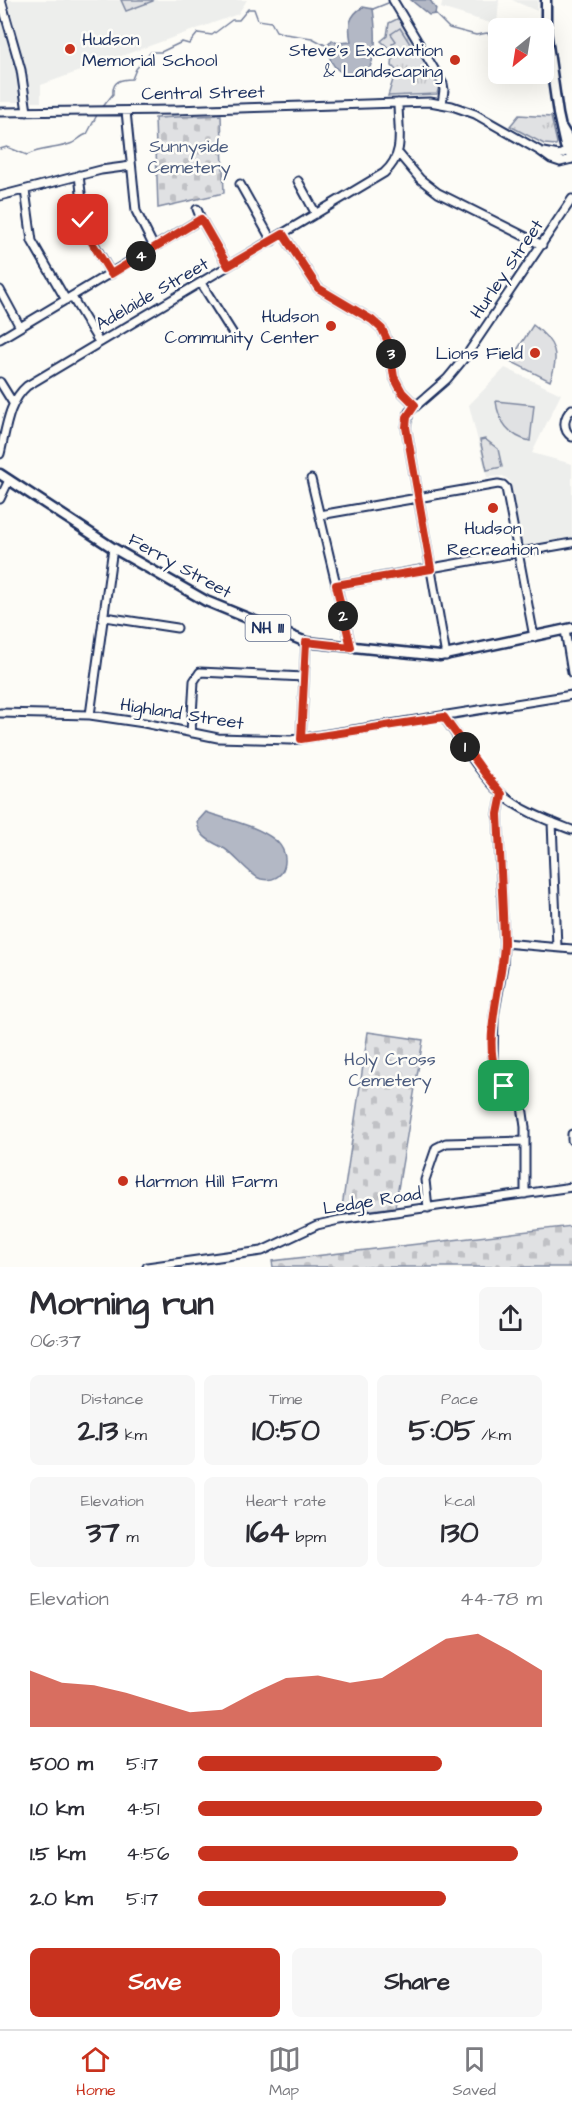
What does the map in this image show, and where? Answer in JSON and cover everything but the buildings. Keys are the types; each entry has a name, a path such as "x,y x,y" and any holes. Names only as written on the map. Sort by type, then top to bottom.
{"main road":[{"path":"546,0 546,31 560,125 563,142 571,153"},
{"name":"Ferry Street","path":"0,474 114,548 213,605 306,642 446,656 568,629"}],"street":[{"path":"1,0 23,77 27,112"},
{"path":"393,0 443,84 442,104"},
{"path":"399,103 399,154 420,179 438,193 542,244"},
{"name":"Central Street","path":"0,112 442,104 475,114 540,151 556,155 571,153"},
{"path":"126,111 136,211 154,247"},
{"name":"Adelaide Street","path":"0,454 13,403 19,393 36,379 384,173 392,166 399,154"},
{"path":"0,196 79,175 131,166"},
{"path":"79,175 85,228 111,274"},
{"path":"298,181 315,214"},
{"path":"240,184 272,241"},
{"path":"25,190 32,241 99,342"},
{"name":"Hurley Street","path":"415,405 436,391 466,356 572,199"},
{"path":"197,209 228,266"},
{"path":"0,339 201,219"},
{"path":"283,234 318,288 372,320 382,329 389,344 394,377 402,392 415,405 407,417 406,427 446,656"},
{"path":"201,283 235,337"},
{"path":"0,290 20,327"},
{"path":"0,382 13,403"},
{"path":"572,409 566,415 565,421 566,432 572,437"},
{"path":"311,479 351,647"},
{"path":"0,499 9,480"},
{"path":"320,515 418,497 503,485 506,488 534,637"},
{"path":"336,585 572,543"},
{"path":"90,715 114,548"},
{"path":"105,617 177,628"},
{"path":"568,629 572,673"},
{"path":"301,739 306,642"},
{"path":"191,733 194,681 200,672 303,677"},
{"name":"Highland Street","path":"0,713 90,715 235,740 301,739 572,695"},
{"path":"444,717 502,794 515,803 572,830"},
{"path":"502,794 498,814 504,944 503,966 494,1016 493,1060 500,1081 522,1106 525,1141 525,1194"},
{"path":"552,822 557,947"},
{"path":"504,944 572,949"},
{"path":"572,1134 572,1140"},
{"path":"428,1208 425,1180 436,1148 446,1143 525,1141"},
{"name":"Ledge Road","path":"147,1267 251,1254 328,1222 572,1187"}],"shaded area":[{"name":"Hudson Memorial School","path":"0,0 247,0 238,14 41,85 41,102 0,102"},
{"path":"411,0 430,0 436,9 435,14 429,15"},
{"path":"443,0 499,0 498,18 488,18 488,22 441,8"},
{"path":"512,0 538,0 537,11"},
{"path":"363,7 373,9 374,51 373,60 366,75 356,77 346,75 334,66 327,46 332,40 337,43 351,42 350,22 354,14"},
{"path":"505,368 561,394 532,453 572,464 572,538 522,547 510,481 503,476 487,477 469,405"},
{"path":"206,812 251,827 275,840 284,853 284,867 281,873 270,880 261,879 225,849 207,839 197,822"}],"green space":[{"path":"121,0 153,0 153,1 126,11"},
{"path":"399,18 439,86 437,94 388,96 396,70 392,66 393,52 381,41 387,36 389,23"},
{"path":"400,28 412,47 403,53 400,48 396,50 392,44 396,41 391,34"},
{"name":"Sunnyside Cemetery","path":"221,115 224,193 158,208 155,118"},
{"path":"519,115 551,117 556,145 544,144 510,126"},
{"name":"Lions Field","path":"533,325 547,337 554,350 555,364 550,381 510,361"},
{"path":"496,401 534,405 530,441 517,436 506,427 499,415"},
{"path":"485,439 498,449 502,467 487,470 480,440"},
{"name":"Holy Cross Cemetery","path":"368,1032 423,1040 395,1207 341,1214"},
{"path":"572,1226 572,1267 273,1267 272,1261"}],"waterway":[{"path":"373,9 388,3"},
{"path":"102,108 113,94 114,86 121,80 132,79 136,69 151,52 161,52 182,42 189,44 198,33 212,35 232,20 239,20 248,9 254,9 258,20 271,22 276,31 312,38 327,46"},
{"path":"435,14 449,28 476,35 488,34"},
{"path":"0,149 7,147 27,155 70,144 87,134 97,115"}],"place":[{"name":"Hudson Memorial School","path":"70,49"},
{"name":"Steve's Excavation & Landscaping","path":"455,60"},
{"name":"Hudson Community Center","path":"331,326"},
{"name":"Lions Field","path":"535,353"},
{"name":"Hudson Recreation","path":"493,508"},
{"name":"Harmon Hill Farm","path":"123,1181"}],"route":[{"path":"83,220 88,236 111,274 201,219 228,266 283,234 318,288 372,320 385,333 394,377 402,392 415,405 409,412 406,427 431,569 336,585 351,647 306,642 301,739 444,717 502,794 498,814 504,944 492,1049 495,1071 504,1086"}]}
